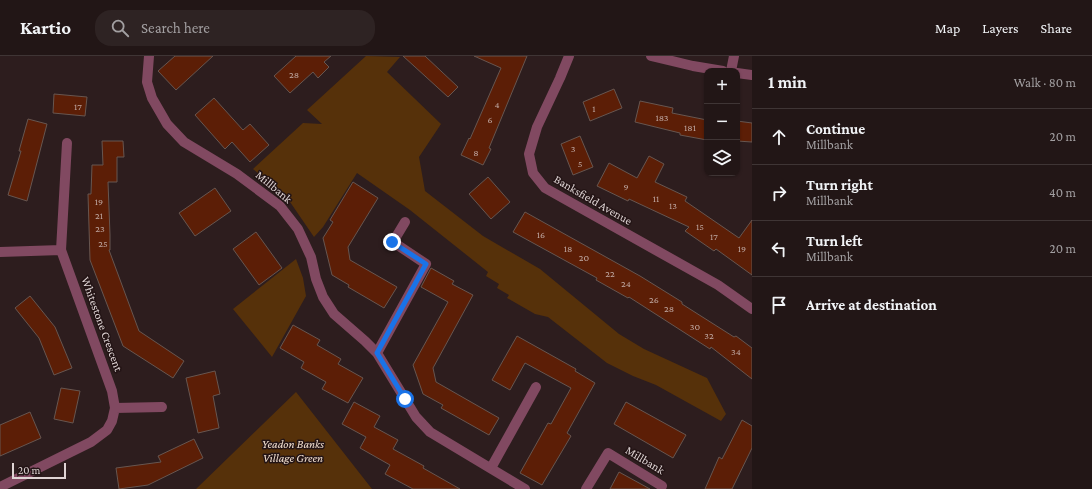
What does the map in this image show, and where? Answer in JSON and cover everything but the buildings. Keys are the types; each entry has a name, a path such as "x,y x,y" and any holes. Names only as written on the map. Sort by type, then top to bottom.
{"street":[{"name":"Millbank","path":"149,56 147,82 152,98 167,124 184,142 237,174 280,206 298,229 311,257 316,279 323,296 334,314 377,353 416,416 430,432 525,489"},
{"name":"Banksfield Avenue","path":"569,56 537,127 529,154 533,173 545,188 718,285 752,309"},
{"path":"651,56 705,68"},
{"path":"732,68 734,56"},
{"path":"740,73 752,75"},
{"name":"Whitestone Crescent","path":"67,143 61,250 112,391 115,408"},
{"path":"377,353 426,264 392,242 405,222"},
{"path":"0,252 61,250"},
{"path":"491,468 536,387"},
{"path":"0,487 91,442 107,430 112,420 115,408 162,408"},
{"name":"Millbank","path":"586,489 608,453 662,486"}],"green space":[{"path":"366,56 400,57 387,72 441,124 419,157 425,191 483,236 540,269 619,334 644,349 707,378 726,414 721,421 656,385 633,376 607,363 548,317 535,314 507,298 509,295 497,288 499,284 486,276 488,272 410,210 357,173 323,227 314,237 288,199 253,169 303,123 322,124 307,110"},
{"path":"296,259 303,278 306,296 272,357 233,309"},
{"name":"Yeadon Banks Village Green","path":"296,392 372,489 196,489"}],"route":[{"path":"392,242 426,264 377,353 405,399"}]}
